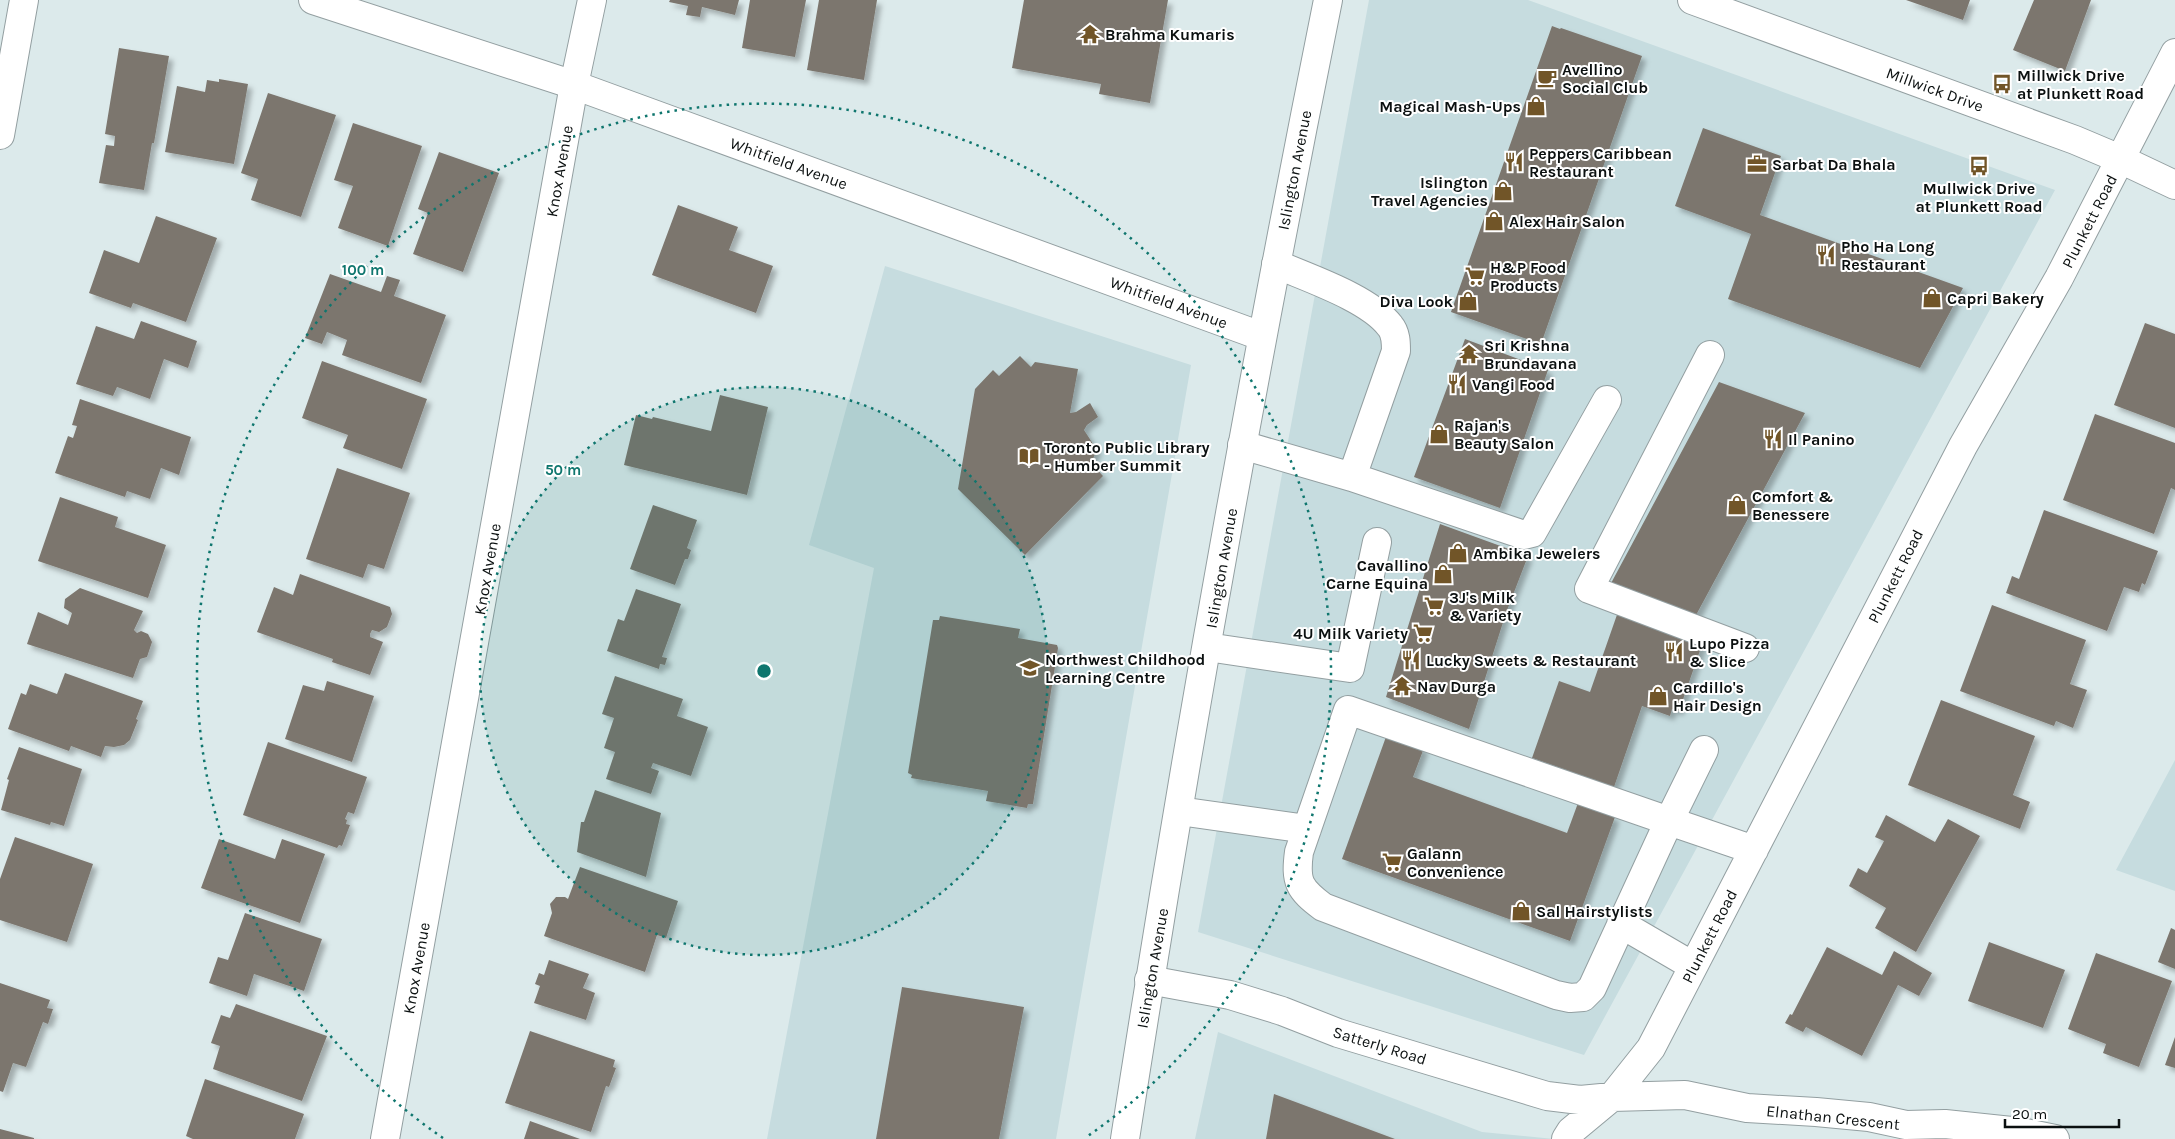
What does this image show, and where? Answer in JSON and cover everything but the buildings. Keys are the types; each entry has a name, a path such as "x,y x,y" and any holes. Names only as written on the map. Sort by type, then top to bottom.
{"street":[{"path":"0,134 24,0"},
{"name":"Whitfield Avenue","path":"313,0 574,85 1261,336"},
{"name":"Knox Avenue","path":"385,1139 574,85 592,0"},
{"name":"Islington Avenue","path":"1125,1139 1149,980 1261,336 1328,0"},
{"name":"Millwick Drive","path":"1692,0 2120,158 2175,185"},
{"name":"Plunkett Road","path":"1566,1139 1571,1131 1612,1096 1651,1048 1963,446 2059,278 2175,53"},
{"path":"1276,264 1359,301 1375,311 1391,326 1396,340 1396,351 1352,477"},
{"path":"1710,355 1589,589 1745,648"},
{"path":"1242,445 1352,477 1524,535 1532,533 1607,400"},
{"path":"1207,647 1350,668 1377,542"},
{"path":"1704,750 1669,821 1592,988 1583,998 1570,998 1556,994 1323,907 1306,894 1299,884 1297,869 1299,852 1348,710 1669,821 1754,850"},
{"path":"1179,811 1307,829"},
{"path":"1621,924 1694,966"},
{"name":"Satterly Road","path":"1149,980 1230,995 1282,1011 1338,1033 1547,1096 1580,1100 1612,1096"},
{"name":"Elnathan Crescent","path":"1612,1096 1685,1095 1747,1108 1869,1117 1943,1132 2021,1132 2055,1139"}],"shaded area":[{"path":"1369,0 1528,0 2055,190 1584,1055 1198,932"},
{"path":"885,266 1191,365 1056,1139 767,1139 874,568 809,545"},
{"path":"2175,760 2175,891 2116,870"},
{"path":"1218,1032 1482,1132 1554,1139 1195,1139"}],"place":[{"name":"Brahma Kumaris","path":"1090,34"},
{"name":"Avellino Social Club","path":"1547,78"},
{"name":"Millwick Drive at Plunkett Road","path":"2002,84"},
{"name":"Magical Mash-Ups","path":"1536,106"},
{"name":"Peppers Caribbean Restaurant","path":"1514,162"},
{"name":"Sarbat Da Bhala","path":"1757,164"},
{"name":"Mullwick Drive at Plunkett Road","path":"1979,166"},
{"name":"Islington Travel Agencies","path":"1503,191"},
{"name":"Alex Hair Salon","path":"1494,221"},
{"name":"Pho Ha Long Restaurant","path":"1826,255"},
{"name":"H&P Food Products","path":"1475,276"},
{"name":"Capri Bakery","path":"1932,298"},
{"name":"Diva Look","path":"1468,301"},
{"name":"Sri Krishna Brundavana","path":"1469,354"},
{"name":"Vangi Food","path":"1457,384"},
{"name":"Rajan's Beauty Salon","path":"1439,434"},
{"name":"Il Panino","path":"1773,439"},
{"name":"Toronto Public Library - Humber Summit","path":"1029,456"},
{"name":"Comfort & Benessere","path":"1737,505"},
{"name":"Ambika Jewelers","path":"1458,553"},
{"name":"Cavallino Carne Equina","path":"1443,574"},
{"name":"3J's Milk & Variety","path":"1434,606"},
{"name":"4U Milk Variety","path":"1423,633"},
{"name":"Lupo Pizza & Slice","path":"1674,652"},
{"name":"Lucky Sweets & Restaurant","path":"1411,660"},
{"name":"Northwest Childhood Learning Centre","path":"1030,668"},
{"name":"Nav Durga","path":"1402,686"},
{"name":"Cardillo's Hair Design","path":"1658,696"},
{"name":"Galann Convenience","path":"1392,862"},
{"name":"Sal Hairstylists","path":"1521,911"}]}
